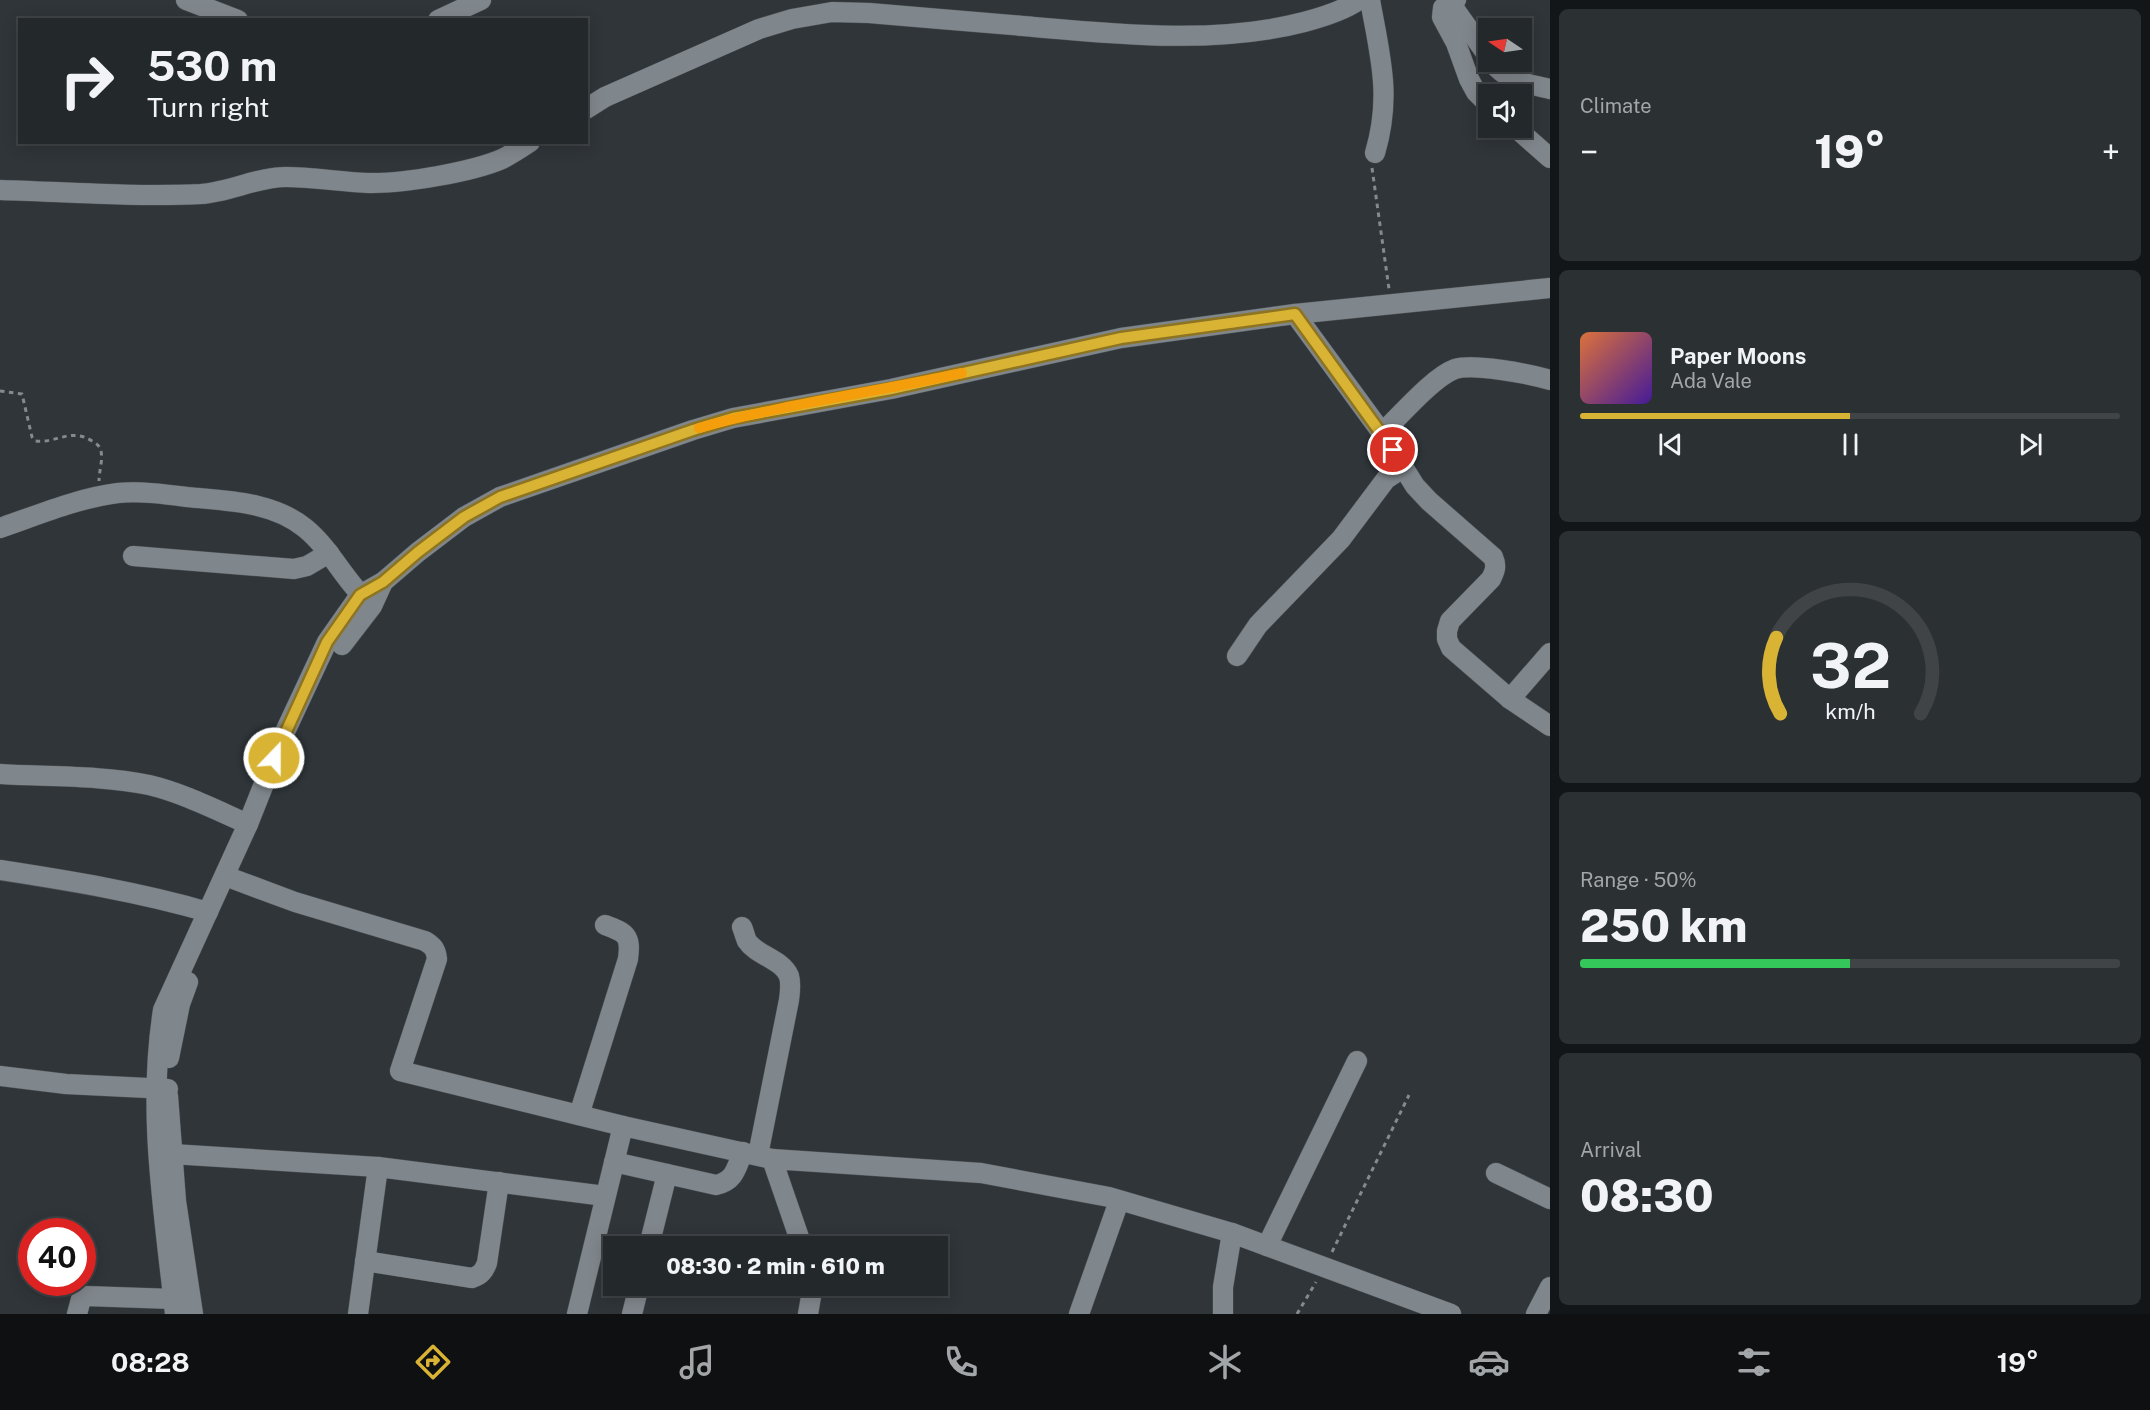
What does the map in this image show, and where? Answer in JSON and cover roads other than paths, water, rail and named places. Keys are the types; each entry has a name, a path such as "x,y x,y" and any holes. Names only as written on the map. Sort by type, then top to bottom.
{"street":[{"path":"186,0 233,18"},
{"path":"442,18 481,0"},
{"path":"588,108 605,97 759,28 832,12 869,12 1095,32 1210,36 1258,32 1297,24 1326,16 1359,0"},
{"path":"1370,0 1379,50 1384,102 1382,129 1375,153"},
{"path":"1478,41 1452,1 1442,11 1444,22 1456,43 1478,94"},
{"path":"1501,72 1510,78 1550,89"},
{"path":"1527,138 1550,158"},
{"path":"0,190 204,194 236,188 264,178 370,183 398,182 469,169 502,159 527,144"},
{"path":"193,1314 162,1089 158,1042 163,1010 208,912 232,878 248,824 283,736 327,642 383,582 464,517 500,497 733,418 891,389 1121,338 1295,314 1550,288"},
{"path":"1295,314 1382,433 1415,486 1493,557 1496,563 1491,579 1450,621 1447,632 1451,648 1510,699 1550,726"},
{"path":"1382,433 1441,377 1455,369 1472,367 1521,373 1550,380"},
{"path":"1237,656 1270,611 1341,538 1386,479 1403,468"},
{"path":"0,528 103,496 142,492 251,504 289,517 304,528 329,553 366,601"},
{"path":"133,556 294,568 307,566 329,553"},
{"path":"77,1314 81,1299 85,1296 174,1307 155,1131 180,1004 232,878 319,683 366,601"},
{"path":"1510,699 1550,653"},
{"path":"0,774 104,779 150,785 248,824"},
{"path":"0,870 157,897 208,912"},
{"path":"232,878 295,902 425,941 436,950 437,959 400,1071 623,1126 758,1155 981,1173 1119,1201 1232,1233 1324,1267 1420,1309 1451,1314"},
{"path":"579,1115 628,959 630,943 625,935 605,925"},
{"path":"614,1162 716,1185 731,1179 758,1155 790,985 789,976 783,967 755,949 747,940 742,927"},
{"path":"1267,1246 1357,1061"},
{"path":"0,1076 66,1084 162,1089"},
{"path":"577,1314 623,1126"},
{"path":"172,1154 378,1167 605,1196"},
{"path":"758,1155 797,1236"},
{"path":"358,1314 378,1167"},
{"path":"1496,1173 1550,1199"},
{"path":"652,1236 668,1174"},
{"path":"365,1261 472,1278 478,1276 487,1263 499,1182"},
{"path":"1080,1314 1119,1201"},
{"path":"1223,1314 1224,1287 1232,1233"},
{"path":"1536,1314 1550,1287"},
{"path":"632,1314 636,1296"},
{"path":"808,1314 811,1296"}]}
